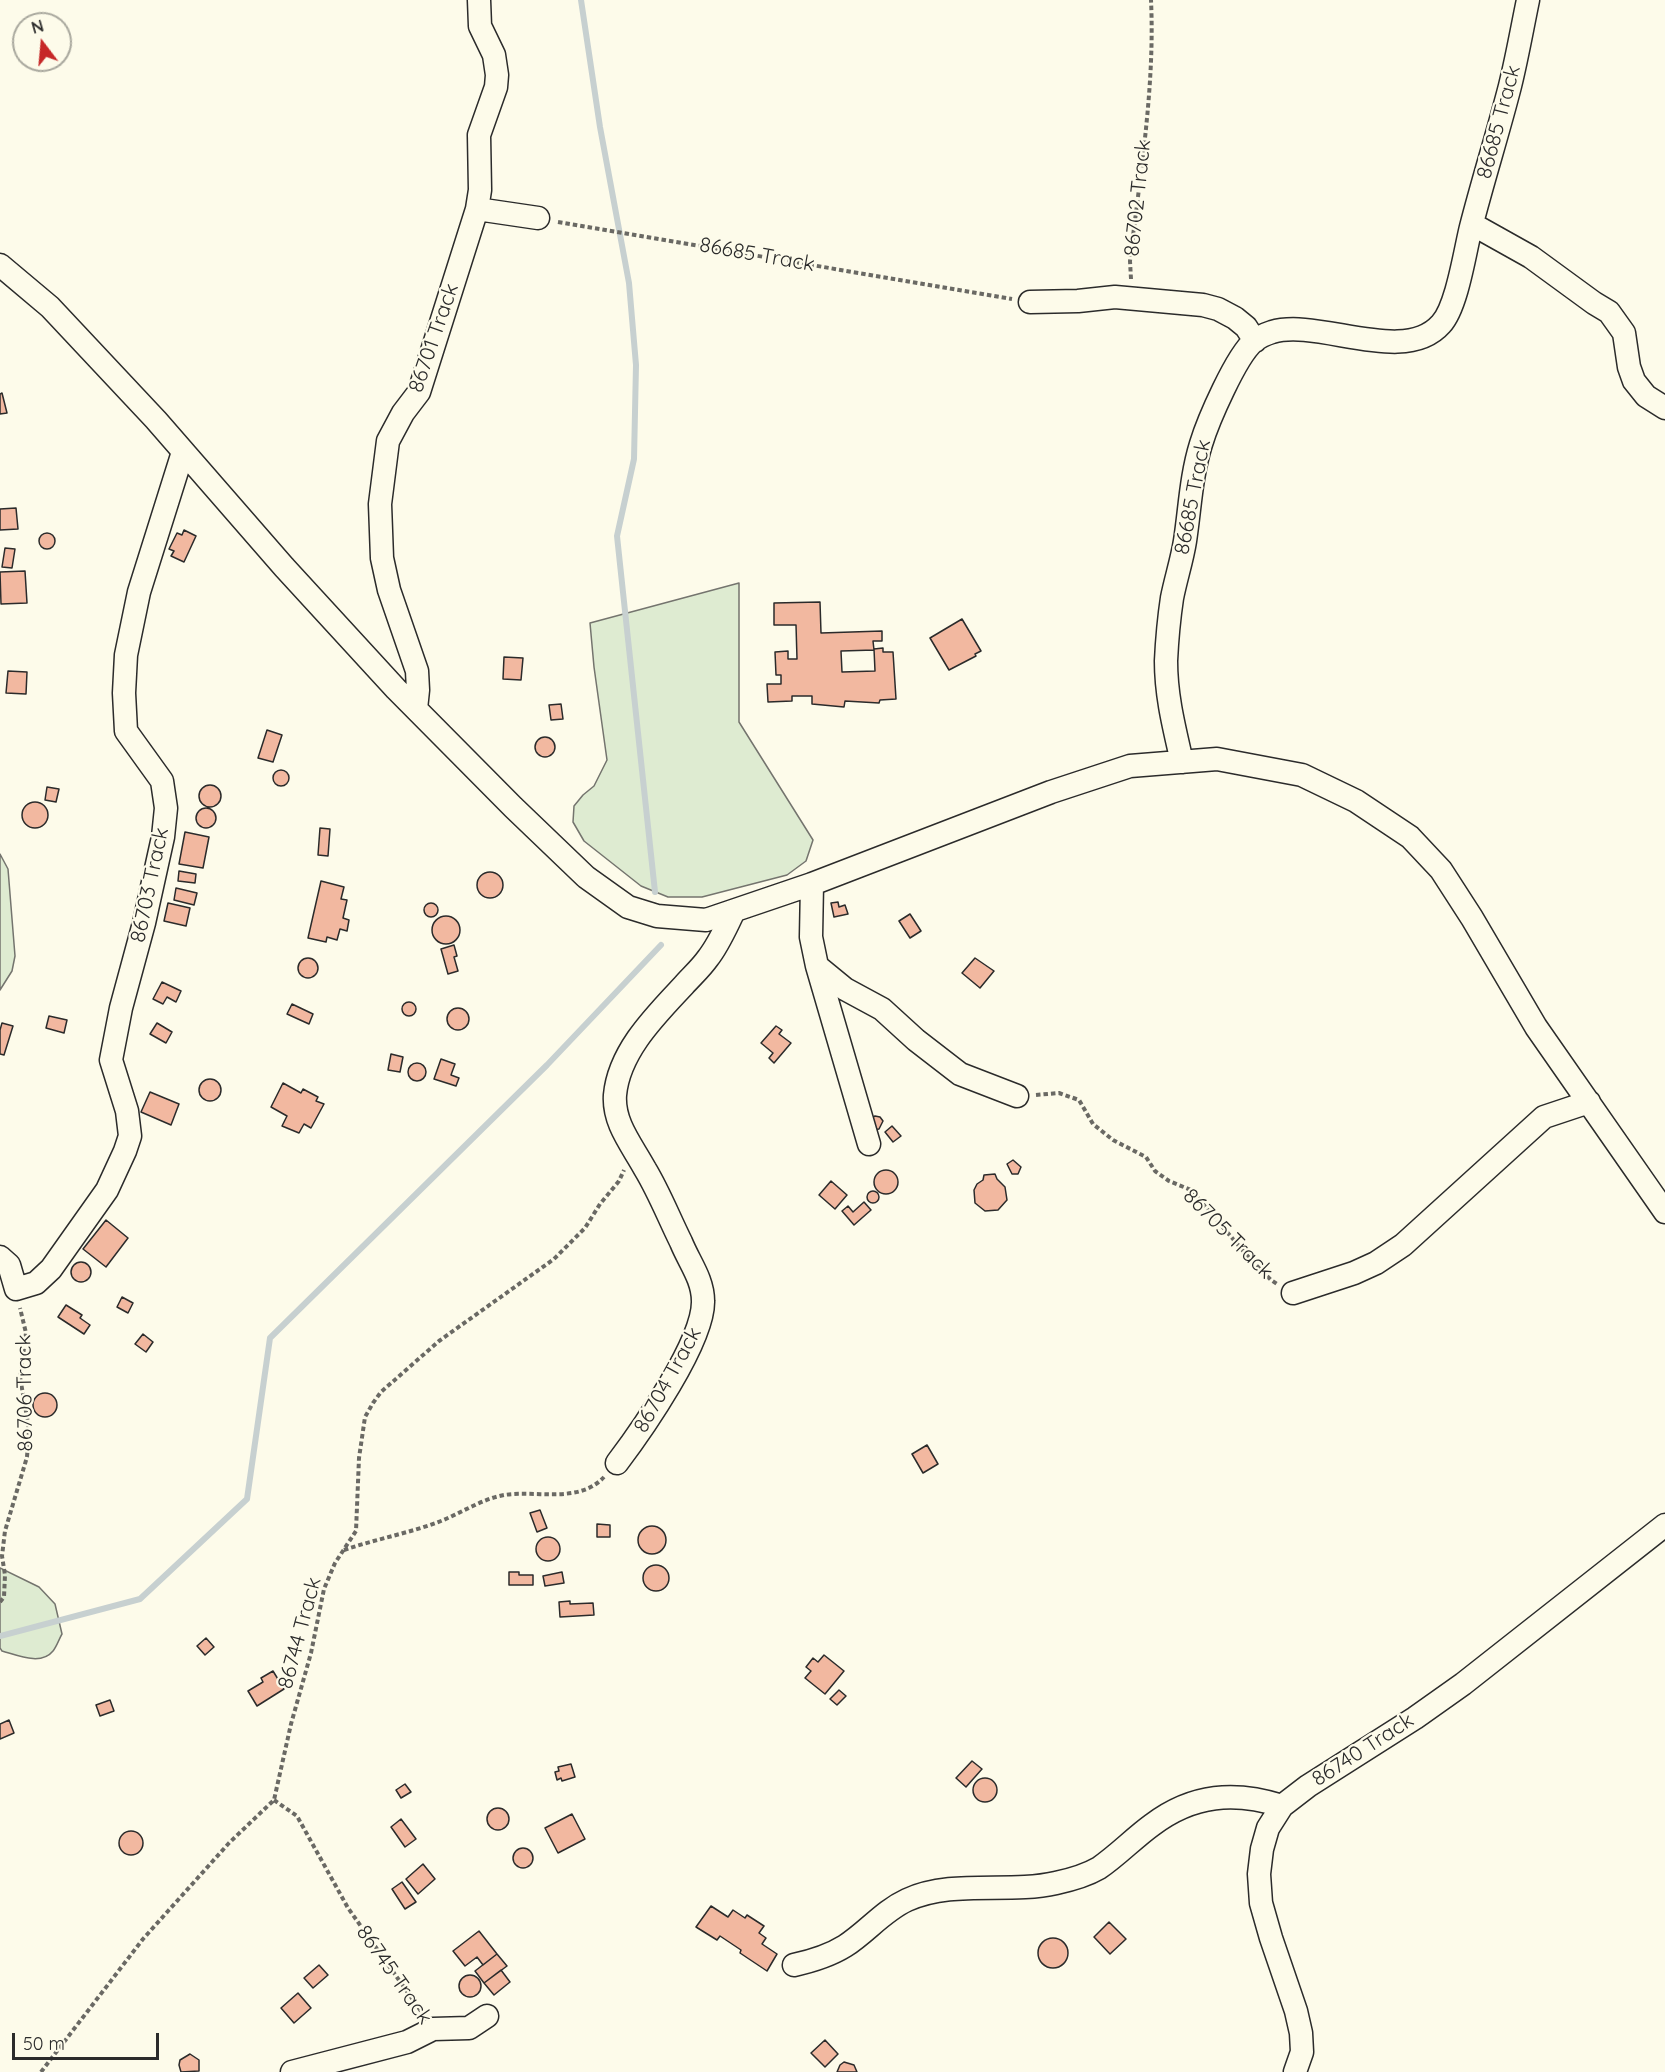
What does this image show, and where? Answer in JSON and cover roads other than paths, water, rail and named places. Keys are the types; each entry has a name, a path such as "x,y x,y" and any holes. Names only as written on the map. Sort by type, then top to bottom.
{"street":[{"name":"86701 Track","path":"416,709 417,671 389,590 382,558 380,504 388,441 394,428 419,392 477,209 480,190 479,135 496,87 497,75 494,55 481,33 479,0"},
{"name":"86685 Track","path":"1182,762 1167,694 1166,662 1172,597 1185,541 1189,497 1201,444 1212,417 1250,334 1270,333 1285,329 1305,329 1386,342 1413,339 1430,334 1442,324 1450,310 1510,86 1528,0"},
{"path":"477,209 538,218"},
{"path":"1472,224 1530,256 1609,312 1624,333 1629,367 1634,381 1646,396 1665,408"},
{"path":"0,265 50,307 156,420 284,567 416,709 586,877 628,907 657,916 706,920 812,884 1062,788 1130,766 1217,759 1302,775 1356,801 1410,837 1441,870 1536,1027 1665,1212"},
{"path":"1030,302 1078,301 1115,297 1203,305 1218,309 1235,318 1250,334"},
{"name":"86703 Track","path":"0,1257 9,1265 16,1290 36,1282 51,1269 107,1190 130,1136 127,1111 111,1060 121,1008 144,923 163,837 166,808 162,781 126,731 124,702 126,655 139,592 183,452"},
{"path":"812,884 811,937 817,966 869,1144"},
{"name":"86704 Track","path":"617,1463 638,1436 694,1341 702,1315 703,1301 696,1271 645,1168 621,1128 615,1109 615,1093 629,1053 641,1034 708,959 735,911"},
{"path":"817,966 845,989 882,1009 936,1057 960,1074 1017,1096"},
{"name":"86705 Track","path":"1293,1293 1354,1274 1385,1257 1403,1245 1544,1117 1589,1102"},
{"name":"86740 Track","path":"1295,2072 1302,2052 1301,2033 1296,2011 1270,1938 1261,1903 1259,1874 1262,1849 1268,1828 1282,1806 1308,1786 1415,1718 1463,1684 1665,1525"},
{"path":"794,1965 828,1955 846,1945 892,1908 909,1899 952,1889 1039,1886 1075,1878 1098,1869 1155,1823 1193,1804 1226,1796 1261,1800 1282,1806"},
{"name":"86745 Track","path":"292,2072 407,2042 434,2030 469,2028 487,2016"}],"waterway":[{"path":"581,0 600,127 629,283 636,365 634,459 617,536 655,892"},
{"path":"0,1636 140,1599 247,1499 270,1338 547,1065 661,945"}]}
